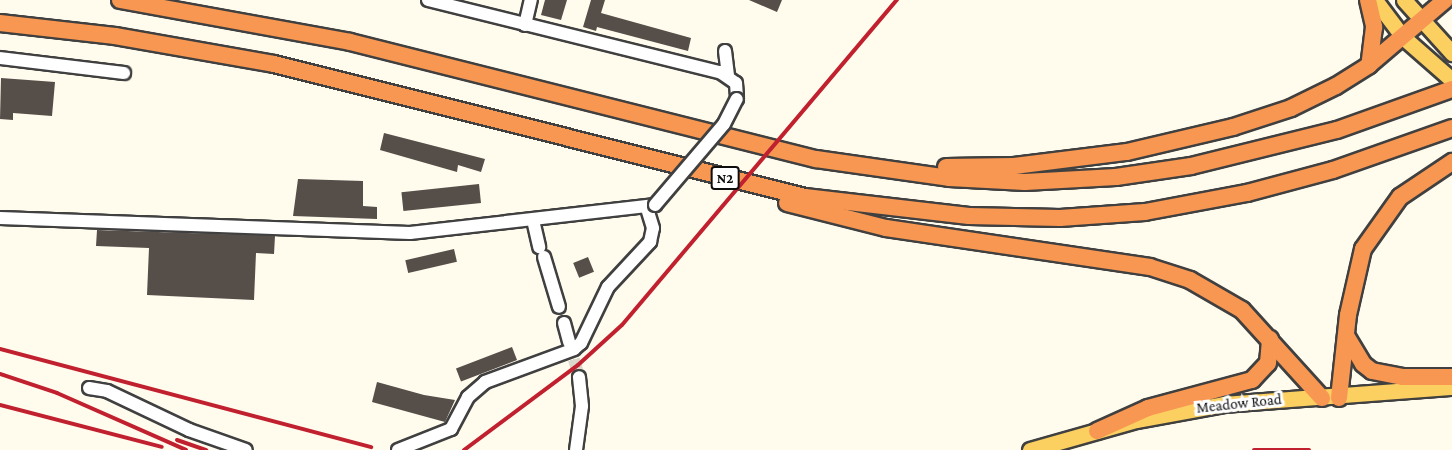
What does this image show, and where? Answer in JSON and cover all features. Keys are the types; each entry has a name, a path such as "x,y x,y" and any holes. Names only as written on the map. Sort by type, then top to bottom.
{"highway":[{"path":"120,0 350,42 816,159 949,178 1025,182 1116,177 1257,152 1336,130 1452,89"},
{"path":"1368,0 1374,36 1369,65"},
{"path":"680,124 812,152 896,164 1014,166 1127,152 1233,126 1291,108 1336,86 1369,65 1445,0"},
{"name":"N2","path":"0,23 114,36 274,64 361,83 659,163 805,197 969,216 1060,218 1145,212 1247,193 1333,170 1452,128"},
{"path":"1339,398 1353,280 1377,224 1400,197 1452,162"},
{"path":"659,163 786,203 886,228 1150,267 1217,293 1242,310 1322,398"},
{"path":"1347,336 1362,364 1372,371 1403,376 1452,377"},
{"path":"1097,431 1148,408 1251,380 1268,363 1270,339"}],"main road":[{"path":"1375,0 1403,37 1452,80"},
{"path":"1404,0 1452,53"},
{"name":"Meadow Road","path":"1030,450 1097,431 1224,404 1339,398 1452,387"}],"lane":[{"path":"0,218 394,233 433,232 651,207 724,124 737,99 736,83 728,75 429,0"},
{"path":"525,25 531,0"},
{"path":"724,51 728,75"},
{"path":"0,58 124,74"},
{"path":"398,450 451,429 468,397 484,382 574,350 581,343 608,287 650,242 653,228 651,207"},
{"path":"533,219 559,307"},
{"path":"564,323 570,342"},
{"path":"576,450 582,406 579,377"},
{"path":"89,388 107,391 189,430 246,450"}],"building":[{"path":"545,0 567,0 561,20 541,15"},
{"path":"591,0 605,0 601,13 691,38 688,51 597,27 596,31 583,27"},
{"path":"749,0 782,0 777,12"},
{"path":"1,78 55,82 52,116 13,113 13,120 0,119"},
{"path":"384,133 485,159 481,172 458,165 457,172 380,150"},
{"path":"298,179 363,181 363,206 377,207 377,219 293,216"},
{"path":"479,184 481,203 403,211 401,192"},
{"path":"97,230 275,236 274,254 256,253 254,300 147,295 149,248 96,246"},
{"path":"454,249 457,262 408,273 405,260"},
{"path":"588,257 594,272 579,278 573,263"},
{"path":"512,347 517,360 461,382 456,369"},
{"path":"377,382 424,395 455,400 445,422 372,402"}],"tunnel":[{"path":"569,342 579,377"}],"railway":[{"path":"464,450 578,365 622,325 897,0"},
{"path":"0,349 371,447"},
{"path":"0,374 57,393 186,450"},
{"path":"0,405 162,447"},
{"path":"177,440 206,450"},
{"path":"1254,450 1309,450"}]}
